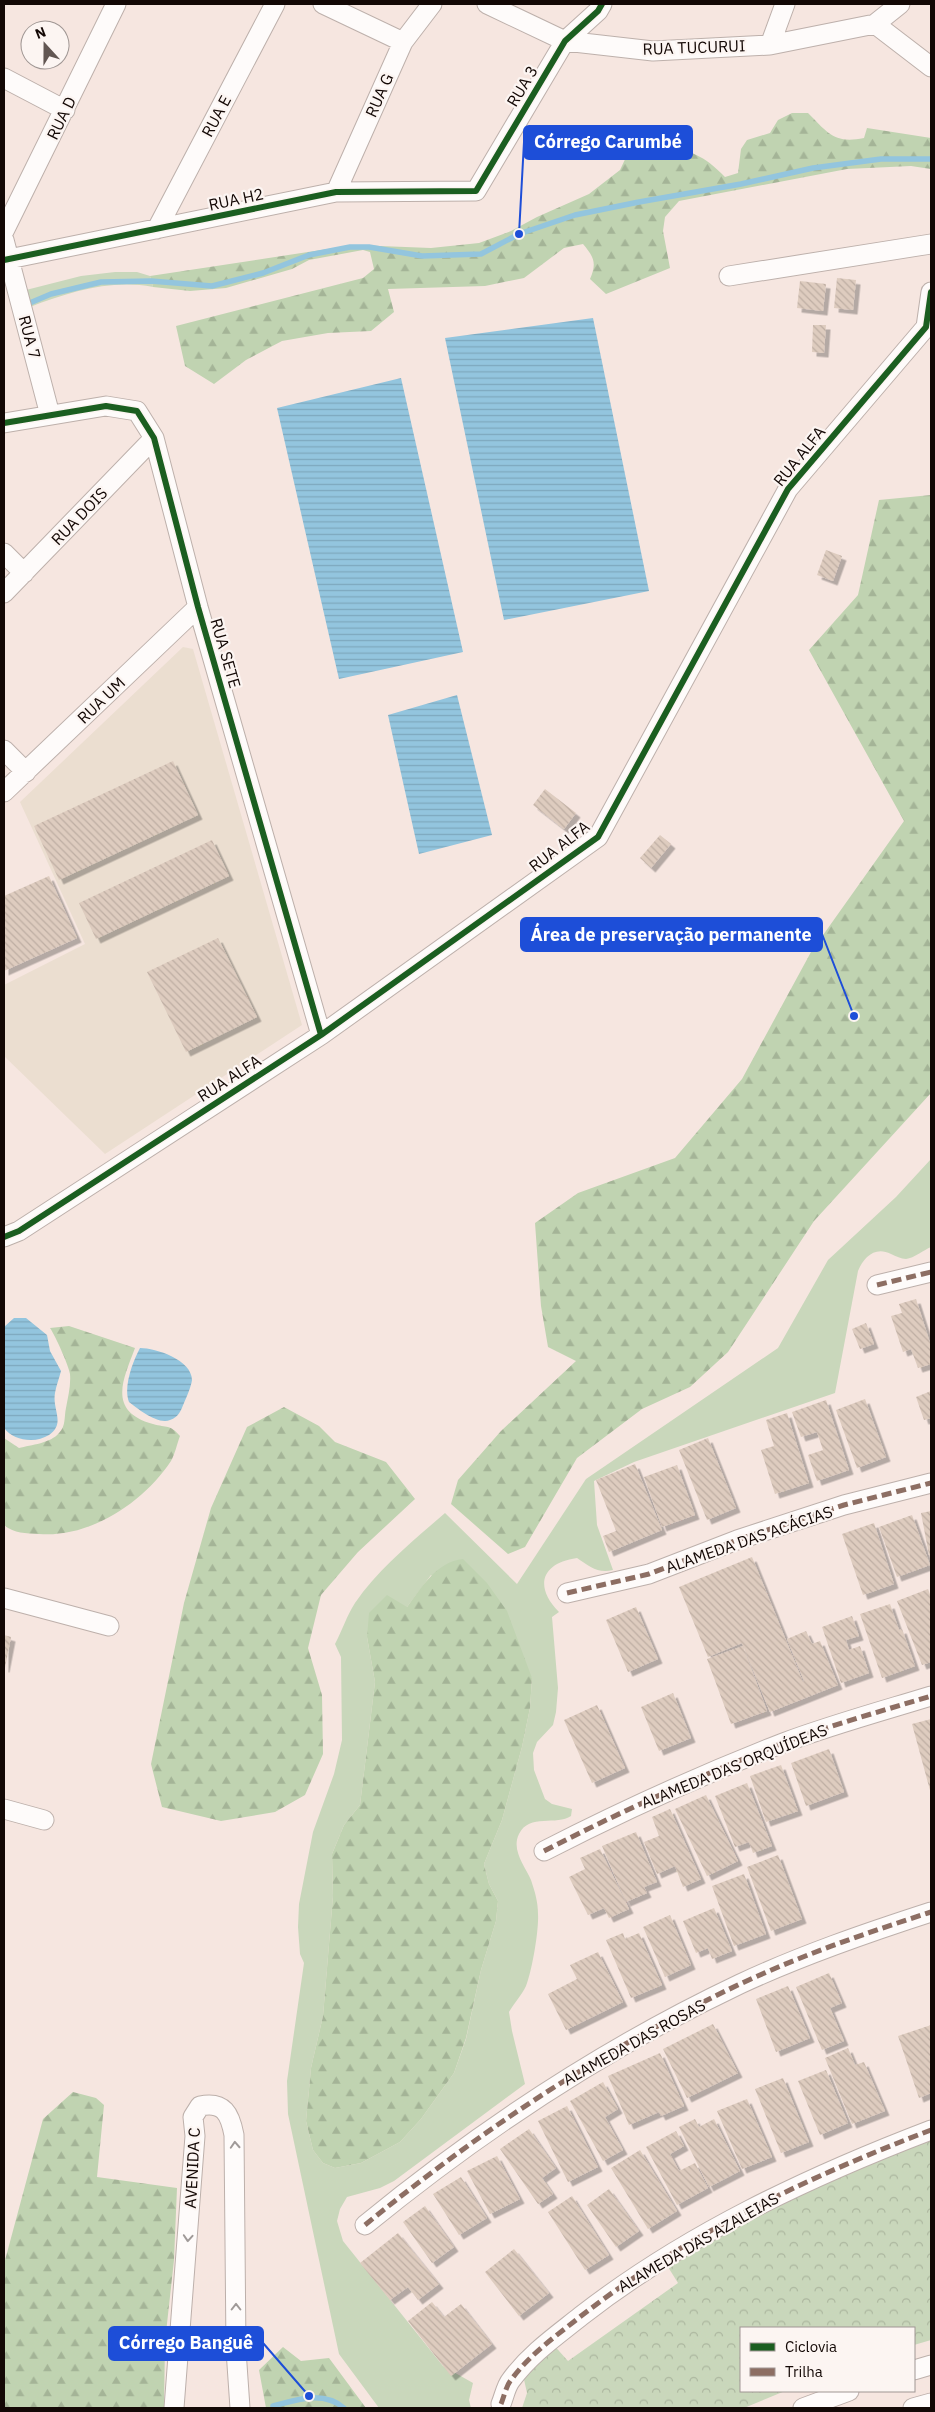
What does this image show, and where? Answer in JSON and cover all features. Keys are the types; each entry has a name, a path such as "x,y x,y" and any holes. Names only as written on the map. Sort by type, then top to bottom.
{"street":[{"name":"RUA D","path":"4,231 116,4"},
{"name":"RUA E","path":"157,229 275,4"},
{"path":"323,4 403,42"},
{"name":"RUA G","path":"336,192 403,42 432,4"},
{"name":"RUA TUCURUI","path":"488,4 565,41 653,52 770,45 875,24 900,4"},
{"name":"RUA 3","path":"476,190 565,41 598,11 602,4"},
{"path":"770,45 785,4"},
{"path":"875,24 931,67"},
{"path":"4,78 65,110"},
{"name":"RUA H2","path":"6,260 336,192 476,190"},
{"path":"4,240 6,260"},
{"path":"729,276 931,244"},
{"name":"RUA 7","path":"6,260 50,415"},
{"name":"RUA ALFA","path":"4,1237 19,1231 322,1035 598,837 788,490 926,327 931,292"},
{"name":"RUA SETE","path":"4,423 106,406 137,411 154,438 198,607 322,1035"},
{"name":"RUA DOIS","path":"4,593 154,438"},
{"path":"4,554 24,573"},
{"name":"RUA UM","path":"4,792 198,607"},
{"path":"4,750 26,772"},
{"path":"876,1285 931,1272"},
{"name":"ALAMEDA DAS ACÁCIAS","path":"567,1593 649,1574 737,1540 844,1505 931,1483"},
{"path":"4,1598 110,1626"},
{"name":"ALAMEDA DAS ORQUÍDEAS","path":"544,1851 618,1812 767,1749 931,1696"},
{"path":"4,1809 44,1820"},
{"name":"ALAMEDA DAS ROSAS","path":"365,2225 427,2174 505,2118 580,2070 665,2022 740,1984 816,1951 931,1912"},
{"name":"AVENIDA C","path":"174,2408 196,2136 194,2117 200,2106 213,2103 224,2110 232,2121 234,2135 236,2350 240,2408"},
{"name":"ALAMEDA DAS AZALEIAS","path":"501,2404 510,2382 535,2352 614,2290 693,2242 776,2196 856,2159 931,2130"},
{"path":"915,2370 931,2366"},
{"path":"803,2408 846,2392"},
{"path":"913,2408 931,2403"}],"shaded area":[{"path":"183,647 193,649 302,1025 105,1154 4,1056 4,985 85,944 20,802"}],"green space":[{"path":"792,113 808,113 827,131 838,138 864,138 867,128 931,138 931,169 911,166 847,169 679,201 665,217 663,231 670,268 606,294 590,279 594,264 590,253 583,244 564,248 524,278 485,286 388,289 394,312 371,331 328,333 282,341 246,360 214,384 185,366 176,326 363,278 374,269 370,252 363,250 309,260 292,269 226,288 190,291 153,287 150,276 354,245 431,248 479,243 511,231 537,217 589,194 620,170 628,153 681,150 702,158 725,177 738,173 741,149 747,140 770,133 778,120"},
{"path":"115,272 137,272 150,276 153,287 122,285 90,288 30,307 26,290 81,276"},
{"path":"931,495 931,1093 814,1221 728,1352 690,1387 642,1409 577,1458 525,1547 508,1554 451,1504 458,1480 501,1431 576,1361 548,1347 541,1306 535,1223 578,1193 675,1158 742,1079 811,952 904,821 809,650 858,595 879,500"},
{"path":"931,1159 931,1247 916,1256 906,1259 880,1251 871,1254 863,1261 858,1271 835,1393 634,1462 594,1481 597,1525 613,1570 598,1570 577,1558 555,1565 545,1578 546,1594 559,1612 552,1617 558,1688 553,1725 537,1742 533,1753 534,1770 545,1799 552,1804 572,1809 571,1816 565,1819 529,1824 519,1834 517,1840 518,1852 531,1880 538,1910 533,1961 528,1979 524,1989 509,2012 525,2084 394,2181 380,2188 347,2197 340,2209 337,2221 343,2241 443,2366 473,2383 469,2400 471,2408 379,2408 339,2354 288,2114 287,2081 304,1963 300,1954 299,1904 313,1832 334,1774 342,1740 341,1657 335,1644 352,1608 364,1590 397,1555 445,1513 517,1584 586,1479 778,1348 828,1260 896,1197","holes":["431,1575 532,1678 530,1708 522,1747 502,1820 484,1864 489,1884 498,1901 496,1921 481,1970 466,2039 454,2073 421,2119 400,2142 361,2163 335,2168 323,2163 313,2150 306,2121 311,2068 323,2016 333,1896 332,1854 344,1825 360,1805 375,1682 367,1637 407,1607"]},
{"path":"69,1326 135,1348 123,1383 124,1403 129,1411 139,1418 153,1424 171,1428 180,1436 171,1461 159,1476 146,1491 114,1515 96,1524 58,1534 16,1532 4,1525 4,1438 19,1448 51,1439 61,1430 64,1424 70,1374 62,1351 50,1328"},
{"path":"284,1407 319,1426 335,1442 386,1462 415,1499 358,1552 321,1595 308,1648 322,1695 323,1754 305,1795 275,1812 221,1821 162,1807 151,1764 184,1603 211,1508 247,1427"},
{"path":"463,1559 487,1583 507,1611 532,1678 530,1708 522,1747 502,1820 484,1864 489,1884 498,1901 496,1921 481,1970 466,2038 454,2073 421,2119 400,2142 361,2163 335,2168 323,2163 313,2150 306,2121 311,2068 323,2016 333,1896 332,1854 344,1825 360,1805 375,1682 367,1637 369,1613 387,1595 407,1607 437,1570 453,1561"},
{"path":"73,2092 96,2098 104,2105 97,2177 177,2188 174,2260 165,2342 164,2408 4,2408 4,2264 43,2119"},
{"path":"931,2134 931,2340 915,2345 915,2327 740,2327 740,2392 783,2392 744,2408 522,2408 527,2393 523,2375 551,2342 568,2361 678,2283 668,2267 740,2222"},
{"path":"283,2347 301,2361 329,2358 366,2408 266,2408 259,2370"}],"water":[{"path":"593,318 649,591 504,620 445,338"},
{"path":"401,378 463,652 339,679 277,408"},
{"path":"457,695 492,835 419,854 388,715"},
{"path":"14,1318 26,1318 47,1335 50,1351 61,1371 55,1393 57,1426 49,1435 33,1440 19,1438 4,1428 4,1327"},
{"path":"140,1348 155,1350 172,1356 180,1361 190,1373 192,1380 189,1391 181,1411 173,1419 165,1421 154,1418 129,1402 127,1396 128,1382 134,1360"}],"building":[{"path":"837,278 856,280 853,310 834,308"},
{"path":"800,281 826,284 823,311 797,308"},
{"path":"813,325 826,325 824,353 812,352"},
{"path":"826,550 842,556 833,581 817,575"},
{"path":"173,761 198,815 59,880 34,826"},
{"path":"545,789 576,813 564,829 533,805"},
{"path":"660,835 671,844 651,868 640,858"},
{"path":"212,840 229,876 96,939 79,903"},
{"path":"49,876 77,938 4,971 4,896"},
{"path":"218,938 257,1017 186,1052 147,972"},
{"path":"916,1299 931,1346 931,1364 918,1368 911,1349 903,1352 891,1316 902,1313 899,1304"},
{"path":"866,1323 874,1344 860,1349 852,1329"},
{"path":"931,1391 931,1418 924,1420 916,1397"},
{"path":"865,1399 886,1457 857,1468 836,1410"},
{"path":"826,1400 849,1470 817,1481 808,1455 823,1450 817,1432 801,1437 792,1412"},
{"path":"787,1413 809,1483 775,1494 761,1450 774,1446 766,1420"},
{"path":"708,1438 736,1508 707,1520 679,1450"},
{"path":"635,1464 662,1530 609,1552 603,1536 616,1531 596,1480"},
{"path":"677,1465 695,1515 662,1527 644,1477"},
{"path":"931,1511 931,1554 929,1555 921,1513"},
{"path":"912,1515 930,1565 897,1577 879,1527"},
{"path":"874,1523 894,1584 863,1595 842,1534"},
{"path":"752,1557 803,1682 787,1639 806,1631 812,1644 820,1641 838,1685 770,1712 742,1643 708,1657 679,1587"},
{"path":"928,1589 931,1597 931,1662 922,1665 897,1601"},
{"path":"890,1604 899,1630 902,1629 915,1666 882,1678 860,1614"},
{"path":"636,1607 658,1659 628,1672 606,1620"},
{"path":"852,1616 859,1636 846,1640 849,1650 860,1646 869,1673 841,1683 822,1627"},
{"path":"4,1635 11,1637 5,1668 4,1668"},
{"path":"743,1646 767,1711 731,1724 707,1659"},
{"path":"673,1693 691,1738 659,1751 641,1707"},
{"path":"597,1705 625,1768 592,1783 564,1720"},
{"path":"931,1719 931,1794 912,1724"},
{"path":"829,1749 844,1792 806,1806 791,1763"},
{"path":"781,1765 798,1811 766,1822 750,1776"},
{"path":"747,1783 772,1846 753,1853 749,1842 735,1847 715,1796"},
{"path":"706,1795 738,1861 707,1876 675,1809"},
{"path":"670,1809 701,1879 683,1887 675,1866 657,1874 644,1842 659,1836 652,1817"},
{"path":"636,1832 657,1882 644,1887 647,1893 626,1902 602,1846"},
{"path":"600,1849 629,1909 609,1918 604,1908 588,1915 569,1877 585,1869 580,1858"},
{"path":"778,1855 802,1919 771,1931 747,1867"},
{"path":"744,1874 766,1934 734,1946 712,1886"},
{"path":"714,1908 732,1951 712,1959 708,1948 696,1953 683,1921"},
{"path":"670,1915 691,1965 665,1977 643,1927"},
{"path":"623,1933 625,1939 639,1933 662,1985 631,1998 606,1940"},
{"path":"598,1952 623,2002 566,2030 548,1994 577,1979 570,1965"},
{"path":"829,1973 842,2003 830,2008 844,2041 822,2050 796,1987"},
{"path":"788,1986 810,2038 776,2052 756,1999"},
{"path":"713,2024 738,2073 687,2098 663,2049"},
{"path":"931,2025 931,2093 919,2098 898,2036"},
{"path":"848,2048 855,2065 864,2062 885,2111 852,2124 825,2058"},
{"path":"660,2053 684,2106 661,2116 659,2112 629,2125 608,2076"},
{"path":"826,2070 848,2123 820,2135 798,2081"},
{"path":"783,2078 809,2142 781,2153 755,2089"},
{"path":"603,2082 618,2109 605,2117 623,2150 603,2161 570,2101"},
{"path":"747,2099 772,2157 742,2169 717,2111"},
{"path":"567,2106 598,2167 568,2182 538,2121"},
{"path":"695,2119 699,2127 714,2119 740,2171 709,2187 679,2127"},
{"path":"529,2129 556,2168 542,2178 553,2194 538,2204 500,2149"},
{"path":"676,2131 684,2146 670,2154 679,2171 695,2163 708,2188 677,2205 646,2147"},
{"path":"640,2150 677,2211 648,2229 611,2168"},
{"path":"497,2156 520,2199 490,2214 467,2171"},
{"path":"461,2177 487,2218 459,2235 433,2194"},
{"path":"609,2189 639,2231 616,2247 587,2205"},
{"path":"572,2196 609,2255 585,2270 548,2212"},
{"path":"425,2206 454,2247 432,2263 403,2222"},
{"path":"398,2233 439,2284 418,2300 408,2287 390,2300 360,2263"},
{"path":"514,2249 549,2293 519,2316 485,2272"},
{"path":"432,2302 444,2317 461,2304 492,2344 451,2376 408,2321"}],"waterway":[{"path":"25,305 51,294 101,282 151,281 212,286 263,273 309,255 350,247 369,247 422,256 481,254 519,234 575,215 741,184 813,168 881,159 931,159"},
{"path":"273,2406 300,2399 318,2398 336,2402 344,2408"}],"marked path":[{"path":"877,1285 931,1272"},
{"path":"567,1593 649,1574 737,1540 844,1505 931,1483"},
{"path":"544,1851 662,1794 752,1755 819,1730 931,1696"},
{"path":"365,2225 454,2156 499,2124 545,2093 641,2035 763,1973 834,1945 931,1912"},
{"path":"501,2404 509,2382 535,2354 581,2316 662,2259 749,2210 794,2188 931,2130"}],"cycle path":[{"path":"4,260 336,192 476,191 565,41 598,11 602,4"},
{"path":"4,1237 19,1231 321,1035 598,837 788,489 926,327 931,292"},
{"path":"4,423 106,406 137,411 154,438 198,607 321,1035"}],"place":[{"name":"Córrego Carumbé","path":"519,234"},
{"name":"Área de preservação permanente","path":"854,1016"},
{"name":"Córrego Banguê","path":"309,2396"}]}
